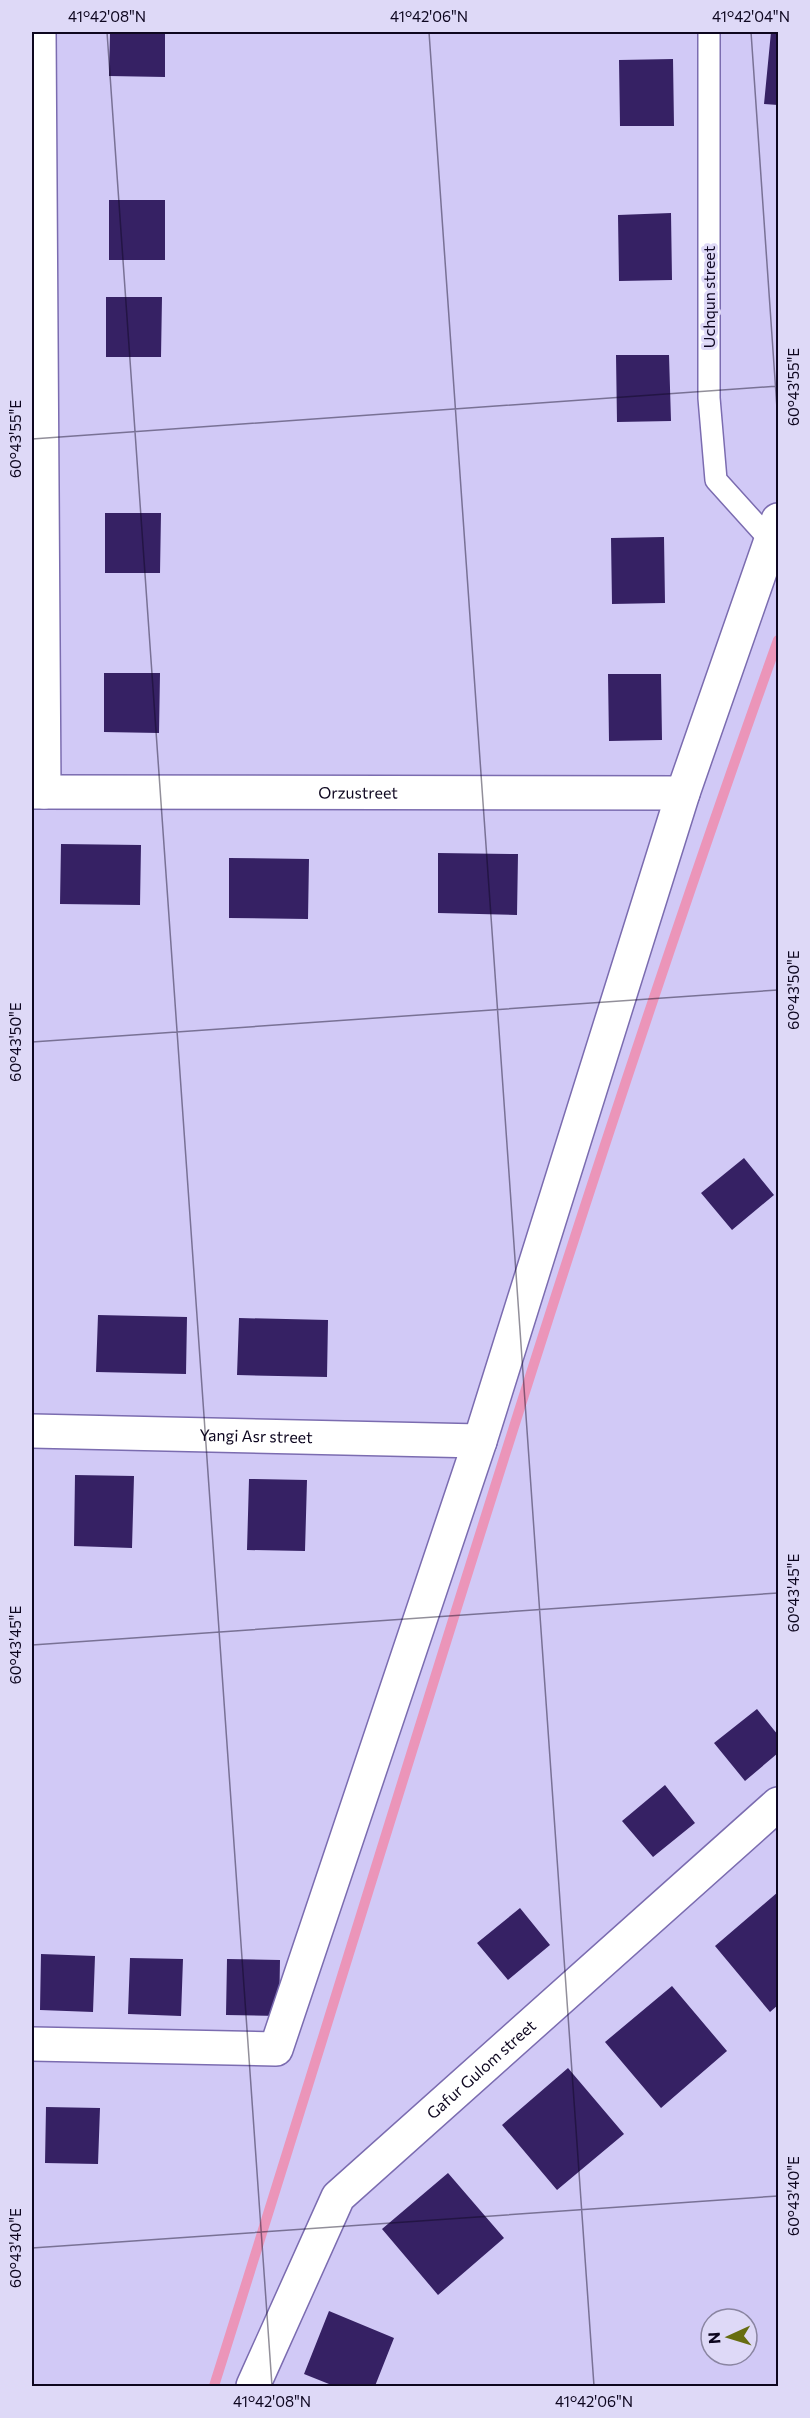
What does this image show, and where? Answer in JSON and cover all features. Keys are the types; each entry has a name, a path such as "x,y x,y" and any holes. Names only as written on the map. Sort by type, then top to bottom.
{"street":[{"path":"38,792 39,32"},
{"path":"32,2044 276,2049 480,1441 683,793 775,531"},
{"name":"Orzustreet","path":"38,792 683,793"},
{"name":"Yangi Asr street","path":"32,1431 480,1441"},
{"name":"Gafur Gulom street","path":"253,2386 338,2196 778,1804"}],"lane":[{"name":"Uchqun street","path":"709,32 709,398 716,480 775,531"}],"building":[{"path":"110,32 165,32 165,77 109,76"},
{"path":"771,32 778,32 778,105 764,104"},
{"path":"673,59 674,126 620,126 619,60"},
{"path":"109,200 165,200 165,260 109,260"},
{"path":"671,213 672,280 619,281 618,215"},
{"path":"106,297 162,297 161,357 106,357"},
{"path":"616,355 669,355 671,421 617,422"},
{"path":"105,513 161,513 160,573 105,573"},
{"path":"664,537 665,603 612,604 611,538"},
{"path":"104,673 160,673 159,733 104,732"},
{"path":"608,674 661,674 662,740 609,741"},
{"path":"61,844 141,845 140,905 60,904"},
{"path":"438,853 518,854 517,915 438,913"},
{"path":"229,858 309,859 308,919 229,918"},
{"path":"744,1158 774,1195 732,1230 701,1193"},
{"path":"98,1315 187,1317 186,1374 96,1372"},
{"path":"239,1318 328,1320 327,1377 237,1375"},
{"path":"75,1475 134,1476 132,1548 74,1546"},
{"path":"249,1479 307,1480 305,1551 247,1550"},
{"path":"757,1709 778,1735 778,1753 745,1781 714,1743"},
{"path":"665,1785 695,1823 653,1857 622,1821"},
{"path":"778,1892 778,2005 770,2012 715,1946"},
{"path":"520,1908 550,1945 508,1980 477,1943"},
{"path":"41,1954 95,1956 93,2012 40,2010"},
{"path":"130,1958 183,1959 181,2016 128,2014"},
{"path":"227,1959 280,1960 279,2016 226,2015"},
{"path":"672,1986 727,2051 661,2108 605,2042"},
{"path":"568,2068 624,2134 557,2190 502,2125"},
{"path":"46,2107 100,2108 98,2164 45,2163"},
{"path":"448,2173 504,2238 438,2295 382,2229"},
{"path":"329,2311 394,2338 375,2386 334,2386 304,2374"}],"waterway":[{"path":"214,2386 557,1292 628,1074 778,640"}]}
